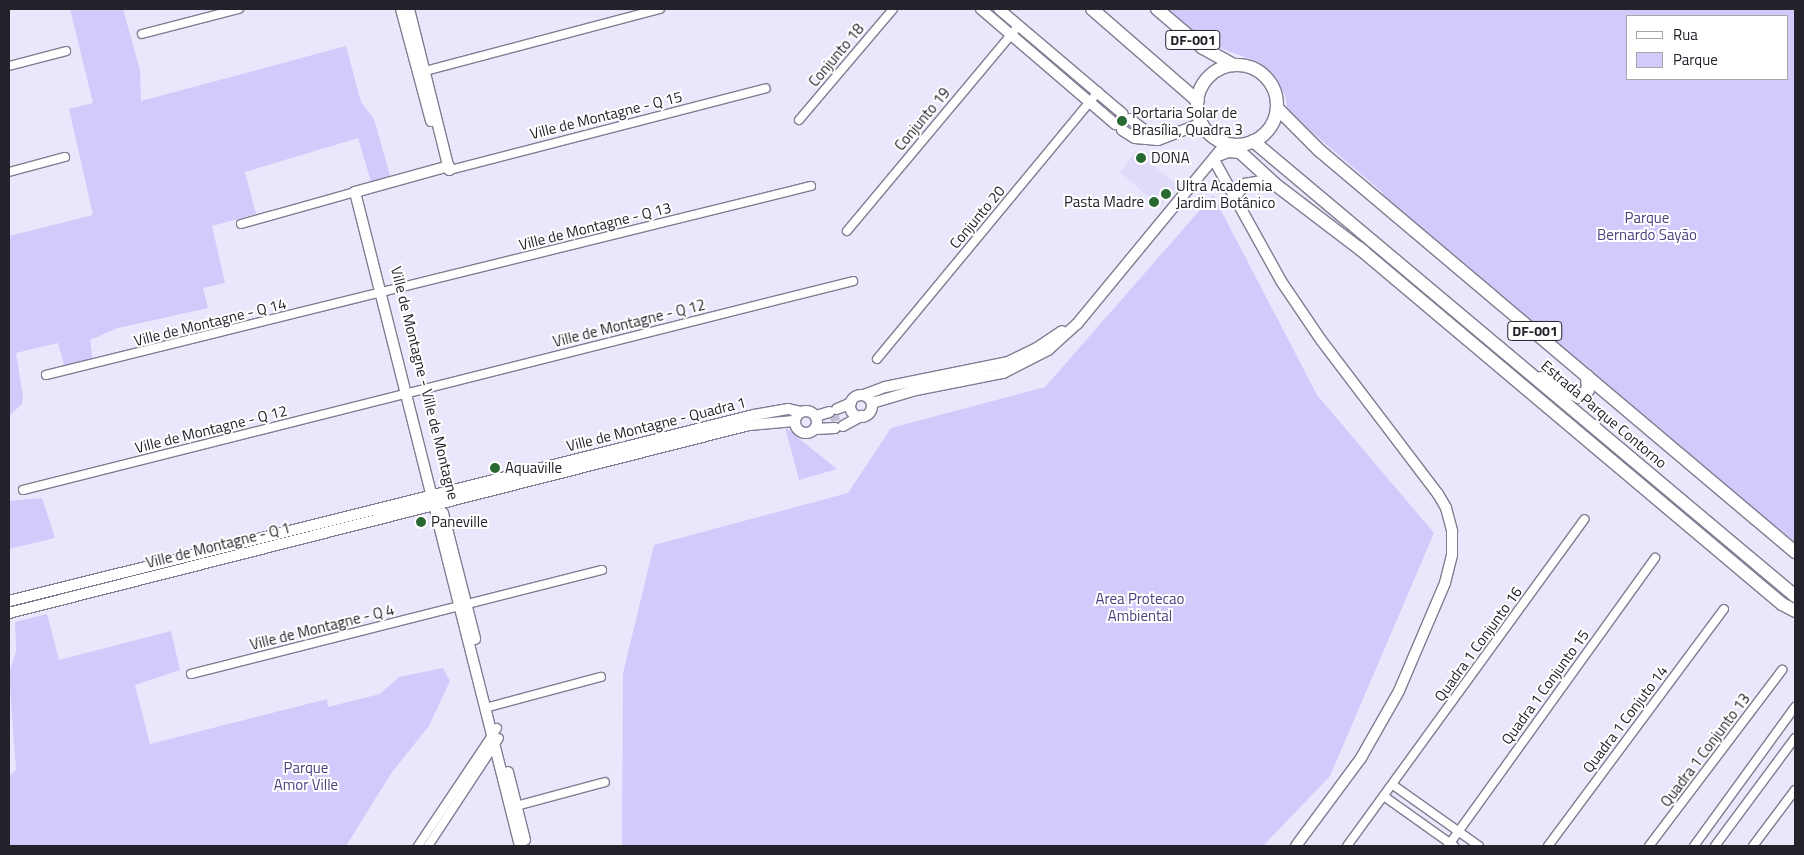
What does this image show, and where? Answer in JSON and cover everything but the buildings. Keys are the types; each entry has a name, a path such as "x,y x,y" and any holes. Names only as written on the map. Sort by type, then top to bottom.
{"main road":[{"name":"DF-001","path":"1092,9 1198,101 1202,87 1210,76 1234,65"},
{"name":"DF-001","path":"1157,9 1203,48 1234,65 1252,68 1266,77 1275,91 1277,108"},
{"path":"1198,101 1202,123 1212,136 1226,143 1253,142 1270,128 1277,108"},
{"name":"Estrada Parque Contorno","path":"1277,108 1320,151 1795,552"},
{"name":"Estrada Parque Contorno","path":"1253,142 1795,596"},
{"path":"1216,157 1228,151 1240,152 1276,186 1359,248 1384,266 1419,282"},
{"path":"1359,248 1782,604 1795,611"},
{"path":"1536,378 1549,380 1579,397 1589,388 1587,376"}],"street":[{"path":"142,34 239,9"},
{"path":"241,224 448,168 422,72 401,9"},
{"path":"409,9 422,72"},
{"path":"422,72 660,9"},
{"name":"Conjunto 18","path":"799,120 893,9"},
{"path":"981,9 1134,138 1158,140 1202,123"},
{"path":"999,9 1126,117 1158,140"},
{"name":"Conjunto 19","path":"848,232 1019,25"},
{"path":"9,66 66,51"},
{"name":"Ville de Montagne - Q 15","path":"448,168 766,88"},
{"name":"Conjunto 20","path":"877,360 1098,92"},
{"path":"851,406 854,397 868,399 885,387 1018,359 1059,334 1090,308 1226,143"},
{"path":"9,172 65,157"},
{"path":"1216,157 1234,199 1281,281 1321,340 1438,494 1446,508 1452,531 1452,555 1445,583 1399,691 1361,758 1296,846"},
{"path":"1234,199 1239,190 1253,182 1262,180 1276,186"},
{"name":"Ville de Montagne - Q 13","path":"383,293 811,186"},
{"name":"Ville de Montagne - Ville de Montagne","path":"356,193 514,807 526,846"},
{"name":"Ville de Montagne - Q 12","path":"23,490 853,281"},
{"name":"Ville de Montagne - Q 14","path":"46,376 383,293"},
{"path":"851,406 833,413 816,422 801,431 798,416 810,411 816,422 839,427 871,411 868,399"},
{"path":"851,406 860,416"},
{"name":"Ville de Montagne - Quadra 1","path":"436,499 684,437 798,416"},
{"name":"Ville de Montagne - Q 1","path":"9,601 312,525 436,499"},
{"name":"Ville de Montagne - Q 1","path":"9,613 315,536 436,499"},
{"name":"Quadra 1 Conjunto 16","path":"1347,846 1385,797 1585,519"},
{"path":"312,525 315,536"},
{"name":"Quadra 1 Conjunto 15","path":"1451,845 1458,832 1655,558"},
{"name":"Ville de Montagne - Q 4","path":"191,674 602,570"},
{"path":"117,574 119,586"},
{"name":"Quadra 1 Conjuto 14","path":"1548,846 1724,609"},
{"name":"Quadra 1 Conjunto 13","path":"1649,846 1782,670"},
{"path":"488,707 601,677"},
{"path":"1694,846 1795,707"},
{"path":"418,846 496,736"},
{"path":"428,846 496,736"},
{"path":"1715,846 1795,738"},
{"path":"514,807 605,782"},
{"path":"1393,784 1479,846"},
{"path":"1753,846 1795,790"},
{"path":"1385,797 1451,845"},
{"name":"Ville de Montagne - Ville de Montagne","path":"514,807 520,846"}],"shaded area":[{"path":"1136,151 1178,186 1160,207 1120,172"}],"green space":[{"path":"70,9 123,9 140,70 141,101 346,46 361,102 374,119 391,179 372,185 358,138 245,172 256,214 212,226 225,283 203,288 208,308 118,328 90,340 93,361 65,368 58,343 16,353 23,397 22,404 9,416 9,236 93,215 69,109 93,103"},
{"name":"Parque Bernardo Sayão","path":"1163,9 1795,9 1795,542 1386,206 1382,192 1287,111 1286,98 1276,77 1258,62 1201,41"},
{"name":"Area Protecao Ambiental","path":"1213,195 1317,395 1434,533 1330,776 1263,846 622,846 623,673 654,545 848,493 891,428 1045,387"},
{"path":"785,427 802,441 837,469 799,480"},
{"path":"42,498 55,538 9,549 9,501"},
{"name":"Parque Amor Ville","path":"47,614 59,660 171,631 180,670 135,685 150,744 327,699 328,707 380,694 399,677 443,668 450,681 429,726 392,772 346,846 9,846 9,776 16,770 9,674 16,651 15,622"}],"tunnel":[{"path":"830,418 838,415"}],"place":[{"name":"Portaria Solar de Brasília, Quadra 3","path":"1122,121"},
{"name":"DONA","path":"1141,158"},
{"name":"Ultra Academia Jardim Botânico","path":"1166,194"},
{"name":"Pasta Madre","path":"1154,202"},
{"name":"Aquaville","path":"495,468"},
{"name":"Paneville","path":"421,522"}]}
